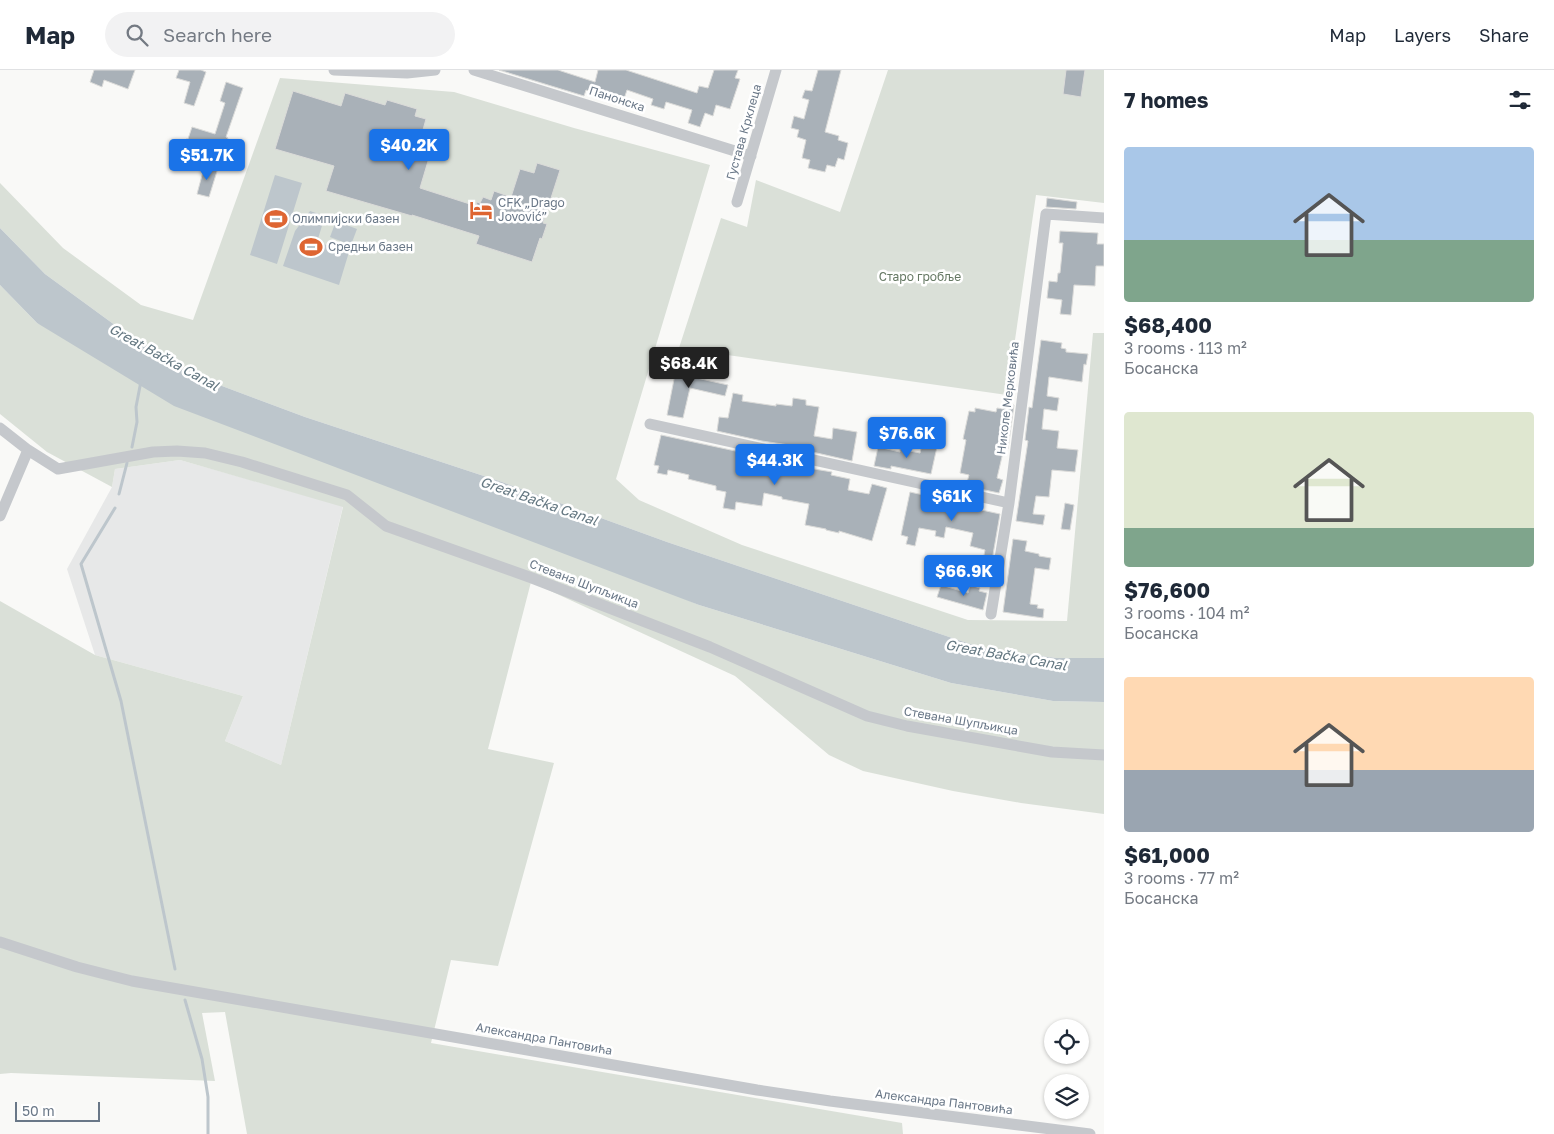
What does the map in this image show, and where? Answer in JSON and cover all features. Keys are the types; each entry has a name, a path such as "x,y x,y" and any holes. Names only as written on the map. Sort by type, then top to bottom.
{"street":[{"path":"334,70 407,73 436,70"},
{"name":"Панонска","path":"474,70 751,156"},
{"name":"Густава Крклеца","path":"737,202 776,70"},
{"name":"Николе Мерковића","path":"991,614 1009,503 1046,214 1104,218"},
{"path":"650,424 1009,503"},
{"path":"0,428 28,450 0,516"},
{"name":"Стевана Шупљикца","path":"28,450 58,469 153,452 177,451 205,453 242,462 347,495 386,526 532,578 710,647 867,716 907,726 1042,750 1104,755"},
{"name":"Александра Пантовића","path":"0,942 77,967 141,982 757,1090 850,1104 1090,1134"}],"shaded area":[{"path":"180,460 343,506 281,765 225,741 243,696 95,655 67,569 112,487 115,469"}],"green space":[{"name":"Старо гробље","path":"888,70 1104,70 1104,203 1036,195 1007,395 679,348 721,218 747,227 756,180 840,212"},
{"path":"280,78 454,92 574,128 710,165 616,479 639,500 742,545 968,620 1067,621 1093,333 1104,333 1104,658 1056,658 982,648 667,542 502,482 305,417 206,380 123,331 45,274 0,228 0,183 63,248 141,305 193,320"},
{"path":"0,285 37,323 699,605 951,683 1053,701 1104,702 1104,814 1021,803 953,791 863,771 829,755 735,676 531,582 488,749 554,763 498,966 451,960 431,1043 902,1123 903,1134 247,1134 225,1012 202,1013 215,1081 0,1074 0,601 95,655 243,696 225,741 281,765 343,507 180,460 115,469 112,487 47,452 0,414"}],"water":[{"name":"Олимпијски базен","path":"275,175 302,183 277,264 250,255"},
{"name":"Средњи базен","path":"310,211 325,216 317,242 349,252 339,285 283,266 295,231"},
{"path":"336,221 357,229 351,245 330,237"},
{"name":"Great Bačka Canal","path":"0,228 45,274 123,331 206,380 305,417 502,482 667,542 982,648 1056,658 1104,658 1104,702 1053,701 951,683 699,605 174,406 37,323 0,285"}],"building":[{"path":"94,70 135,70 128,89 104,80 102,87 90,82"},
{"path":"179,70 201,70 206,72 194,106 184,103 190,82 176,78"},
{"path":"499,70 558,70 595,82 598,70 626,70 697,93 699,86 708,88 714,70 738,70 735,78 740,79 730,109 716,105 713,116 705,113 700,127 688,123 692,110 666,102 664,109 651,105 653,99 627,90 623,102 586,90 584,96"},
{"path":"818,70 841,70 825,132 839,136 838,140 848,143 844,160 838,158 835,167 827,165 825,172 808,168 810,160 802,158 806,140 797,137 799,130 791,128 794,116 804,119 809,100 802,98 805,90 812,91"},
{"path":"1066,70 1085,70 1081,97 1063,94"},
{"path":"226,82 243,88 226,137 228,138 225,149 208,144 199,169 178,162 192,127 215,134 225,103 220,101"},
{"path":"293,91 341,106 345,93 385,105 387,100 417,109 415,116 426,119 421,137 434,141 420,188 476,206 477,202 480,203 483,197 491,200 494,191 511,197 520,169 534,173 537,163 560,170 543,223 547,224 532,262 476,244 479,236 326,191 334,166 275,149"},
{"path":"205,164 218,168 209,197 197,194"},
{"path":"1047,198 1077,202 1076,209 1046,207"},
{"path":"1060,231 1098,233 1097,244 1104,244 1104,266 1096,266 1095,286 1074,285 1071,315 1060,314 1062,300 1047,298 1049,281 1057,282 1058,273 1060,273 1063,243 1059,243"},
{"path":"1041,340 1062,343 1061,348 1066,349 1066,352 1088,354 1086,365 1084,364 1082,382 1049,377 1047,396 1059,398 1057,411 1044,409 1042,429 1059,431 1057,448 1078,450 1075,472 1052,470 1049,497 1036,496 1033,514 1045,515 1043,525 1016,521 1028,441 1025,440 1029,407 1032,408"},
{"path":"684,361 695,363 692,377 728,385 725,396 690,388 683,418 667,415 677,364 683,365"},
{"path":"733,393 743,395 742,401 776,406 776,404 792,406 793,398 806,400 806,405 819,407 814,436 832,439 833,428 857,432 852,461 795,448 796,446 717,431 719,417 728,418"},
{"path":"1004,403 1014,405 1008,449 1004,448 997,478 1003,480 999,493 966,486 969,475 960,473 966,440 963,439 969,411 975,412 975,408 996,412 997,408 1003,409"},
{"path":"661,435 754,455 752,464 784,471 785,464 832,472 831,475 850,479 848,490 869,494 872,484 887,488 872,541 839,531 839,533 805,525 809,504 782,499 782,497 764,493 762,506 736,502 735,510 723,508 726,492 716,490 716,486 688,479 689,475 668,470 667,475 657,473 659,466 654,465"},
{"path":"922,444 937,447 931,474 891,466 891,469 874,466 878,447 900,452 900,449 920,453"},
{"path":"910,492 959,503 963,501 978,504 977,509 1000,514 990,572 981,571 985,550 970,546 973,533 946,527 944,538 935,536 936,531 919,528 915,546 906,544 908,537 901,535"},
{"path":"1065,503 1074,505 1070,530 1061,529"},
{"path":"1013,539 1027,541 1025,551 1051,558 1049,570 1035,568 1030,604 1038,605 1037,608 1044,609 1043,618 1003,612"},
{"path":"941,585 968,593 970,585 980,588 979,591 987,593 983,610 937,597"}],"waterway":[{"path":"132,447 137,422 136,407 141,381"},
{"path":"119,494 127,463"},
{"path":"115,508 81,564 121,701 175,969"},
{"path":"185,1000 202,1059 208,1097 208,1134"}],"place":[{"name":"CFK „Drago Jovović”","path":"481,210"},
{"name":"Олимпијски базен","path":"276,219"},
{"name":"Средњи базен","path":"311,247"}]}
